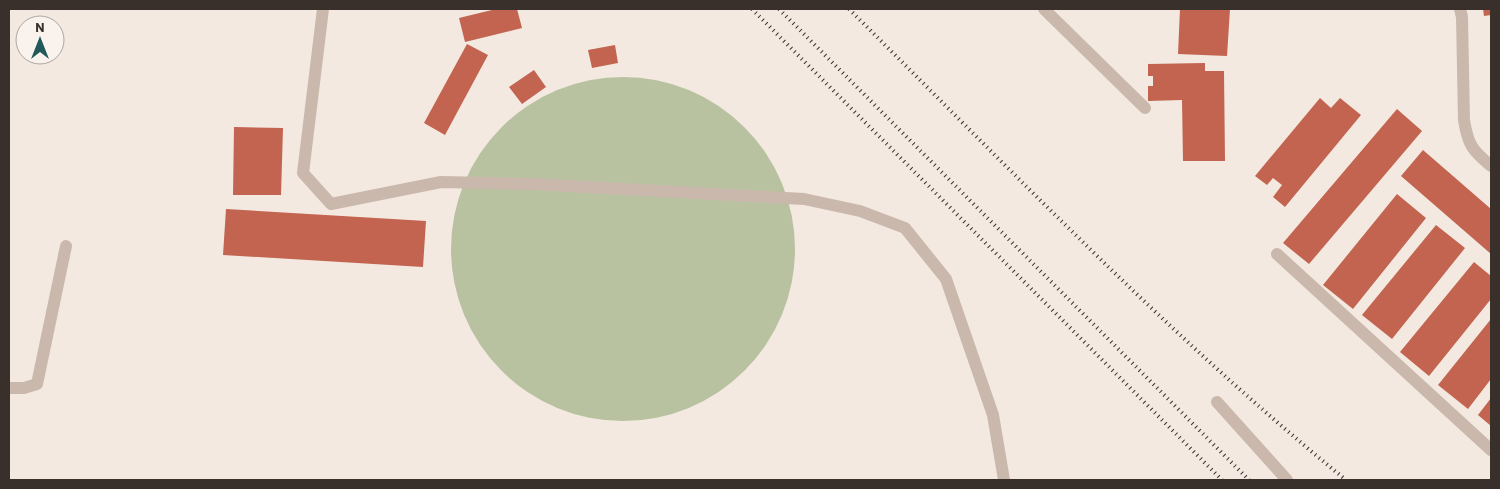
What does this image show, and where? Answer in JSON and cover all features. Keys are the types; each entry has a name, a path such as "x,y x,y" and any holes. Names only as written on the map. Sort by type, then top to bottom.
{"street":[{"path":"323,9 303,173 331,204 441,182 532,184 804,199 860,211 905,228 946,279 993,415 1004,480"},
{"path":"1044,9 1145,108"},
{"path":"1460,9 1462,18 1464,120 1466,133 1469,145 1480,158 1491,166"},
{"path":"9,388 24,388 37,384 66,246"},
{"path":"1277,254 1491,450"},
{"path":"1217,402 1288,480"}],"green space":[{"path":"606,77 640,77 673,84 704,97 719,106 745,127 766,153 782,183 792,215 795,249 792,283 782,315 766,345 745,371 719,392 704,401 673,414 640,421 606,421 573,414 542,401 514,382 490,358 471,330 458,299 451,266 451,232 458,199 471,168 490,140 514,116 542,97 573,84"}],"building":[{"path":"496,9 517,9 522,28 465,42 459,18"},
{"path":"1180,9 1230,9 1227,56 1178,54"},
{"path":"1483,9 1491,9 1491,15 1484,16"},
{"path":"467,44 488,55 445,135 424,123"},
{"path":"615,45 618,63 592,68 588,50"},
{"path":"1205,63 1205,71 1224,71 1225,161 1183,161 1182,100 1148,101 1148,86 1153,86 1153,76 1148,76 1148,64"},
{"path":"534,70 546,87 522,104 509,87"},
{"path":"1320,98 1331,108 1340,98 1361,115 1285,207 1273,197 1282,185 1273,178 1267,185 1255,176"},
{"path":"1397,109 1422,131 1309,264 1283,243"},
{"path":"234,127 283,128 281,195 233,195"},
{"path":"1423,150 1491,209 1491,254 1401,176"},
{"path":"1397,194 1426,218 1353,309 1323,285"},
{"path":"226,209 426,221 423,267 223,255"},
{"path":"1436,225 1465,248 1392,339 1362,315"},
{"path":"1474,262 1491,276 1491,299 1429,376 1400,352"},
{"path":"1491,319 1491,379 1468,409 1438,385"},
{"path":"1491,398 1491,426 1478,415"}],"railway":[{"path":"752,9 1222,480"},
{"path":"779,9 1249,480"},
{"path":"849,9 1031,191 1154,310 1280,425 1346,480"}]}
